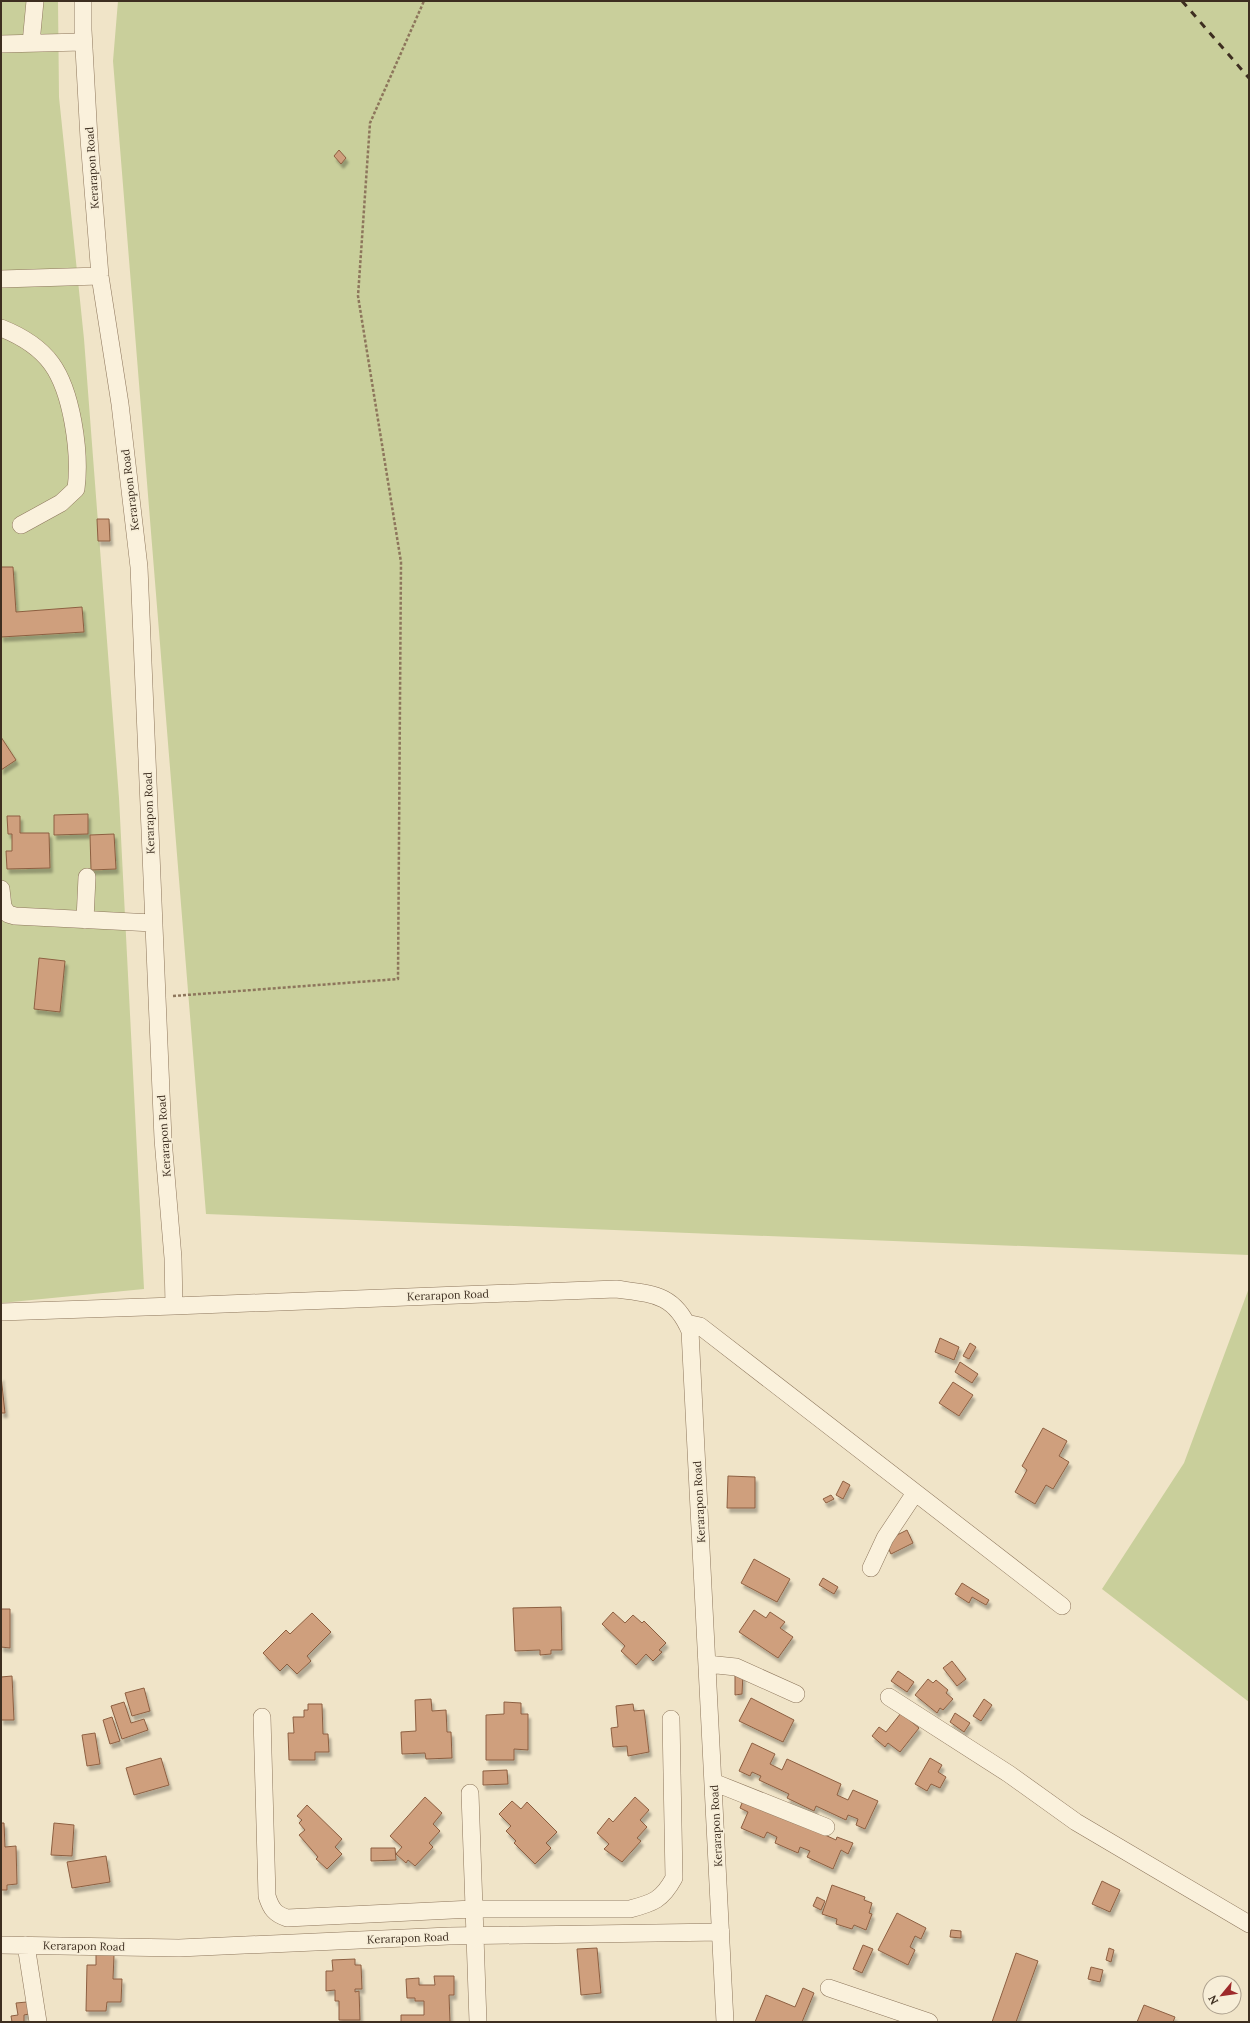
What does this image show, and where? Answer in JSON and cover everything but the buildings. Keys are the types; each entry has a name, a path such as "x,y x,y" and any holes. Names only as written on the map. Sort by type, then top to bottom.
{"street":[{"path":"31,43 35,1"},
{"name":"Kerarapon Road","path":"1,1945 179,1948 449,1936 474,1937 721,1932 690,1339 686,1323 676,1308 669,1301 658,1295 616,1289 174,1306 173,1258 164,1139 153,923 139,567 120,404 100,276 83,42 83,1"},
{"path":"1,44 83,42"},
{"path":"1,279 100,276"},
{"path":"1,328 30,343 42,352 57,370 68,397 78,457 76,488 62,503 21,525"},
{"path":"85,920 87,878"},
{"path":"2,889 3,907 8,914 85,920 153,923"},
{"path":"1,1312 174,1306"},
{"path":"686,1323 700,1326 1062,1606"},
{"path":"872,1568 885,1538 915,1493"},
{"path":"707,1664 736,1667 796,1694"},
{"path":"889,1697 1009,1774 1076,1822 1249,1924"},
{"path":"262,1716 267,1896 270,1908 277,1915 287,1918 473,1909 630,1909 651,1904 662,1897 674,1878 675,1866 671,1719"},
{"path":"713,1782 826,1827"},
{"path":"470,1793 478,2022"},
{"path":"721,1932 725,2022"},
{"path":"26,1945 38,2022"},
{"path":"829,1988 929,2022"}],"path":[{"path":"157,998 398,978 401,562 358,296 370,123 424,1"}],"green space":[{"path":"1,1 58,1 59,97 84,339 119,798 144,1289 1,1303"},
{"path":"118,1 1249,1 1249,1255 206,1214 113,61"},
{"path":"1249,1288 1249,1702 1102,1589 1184,1463"}],"railway":[{"path":"1182,1 1249,78"}]}
